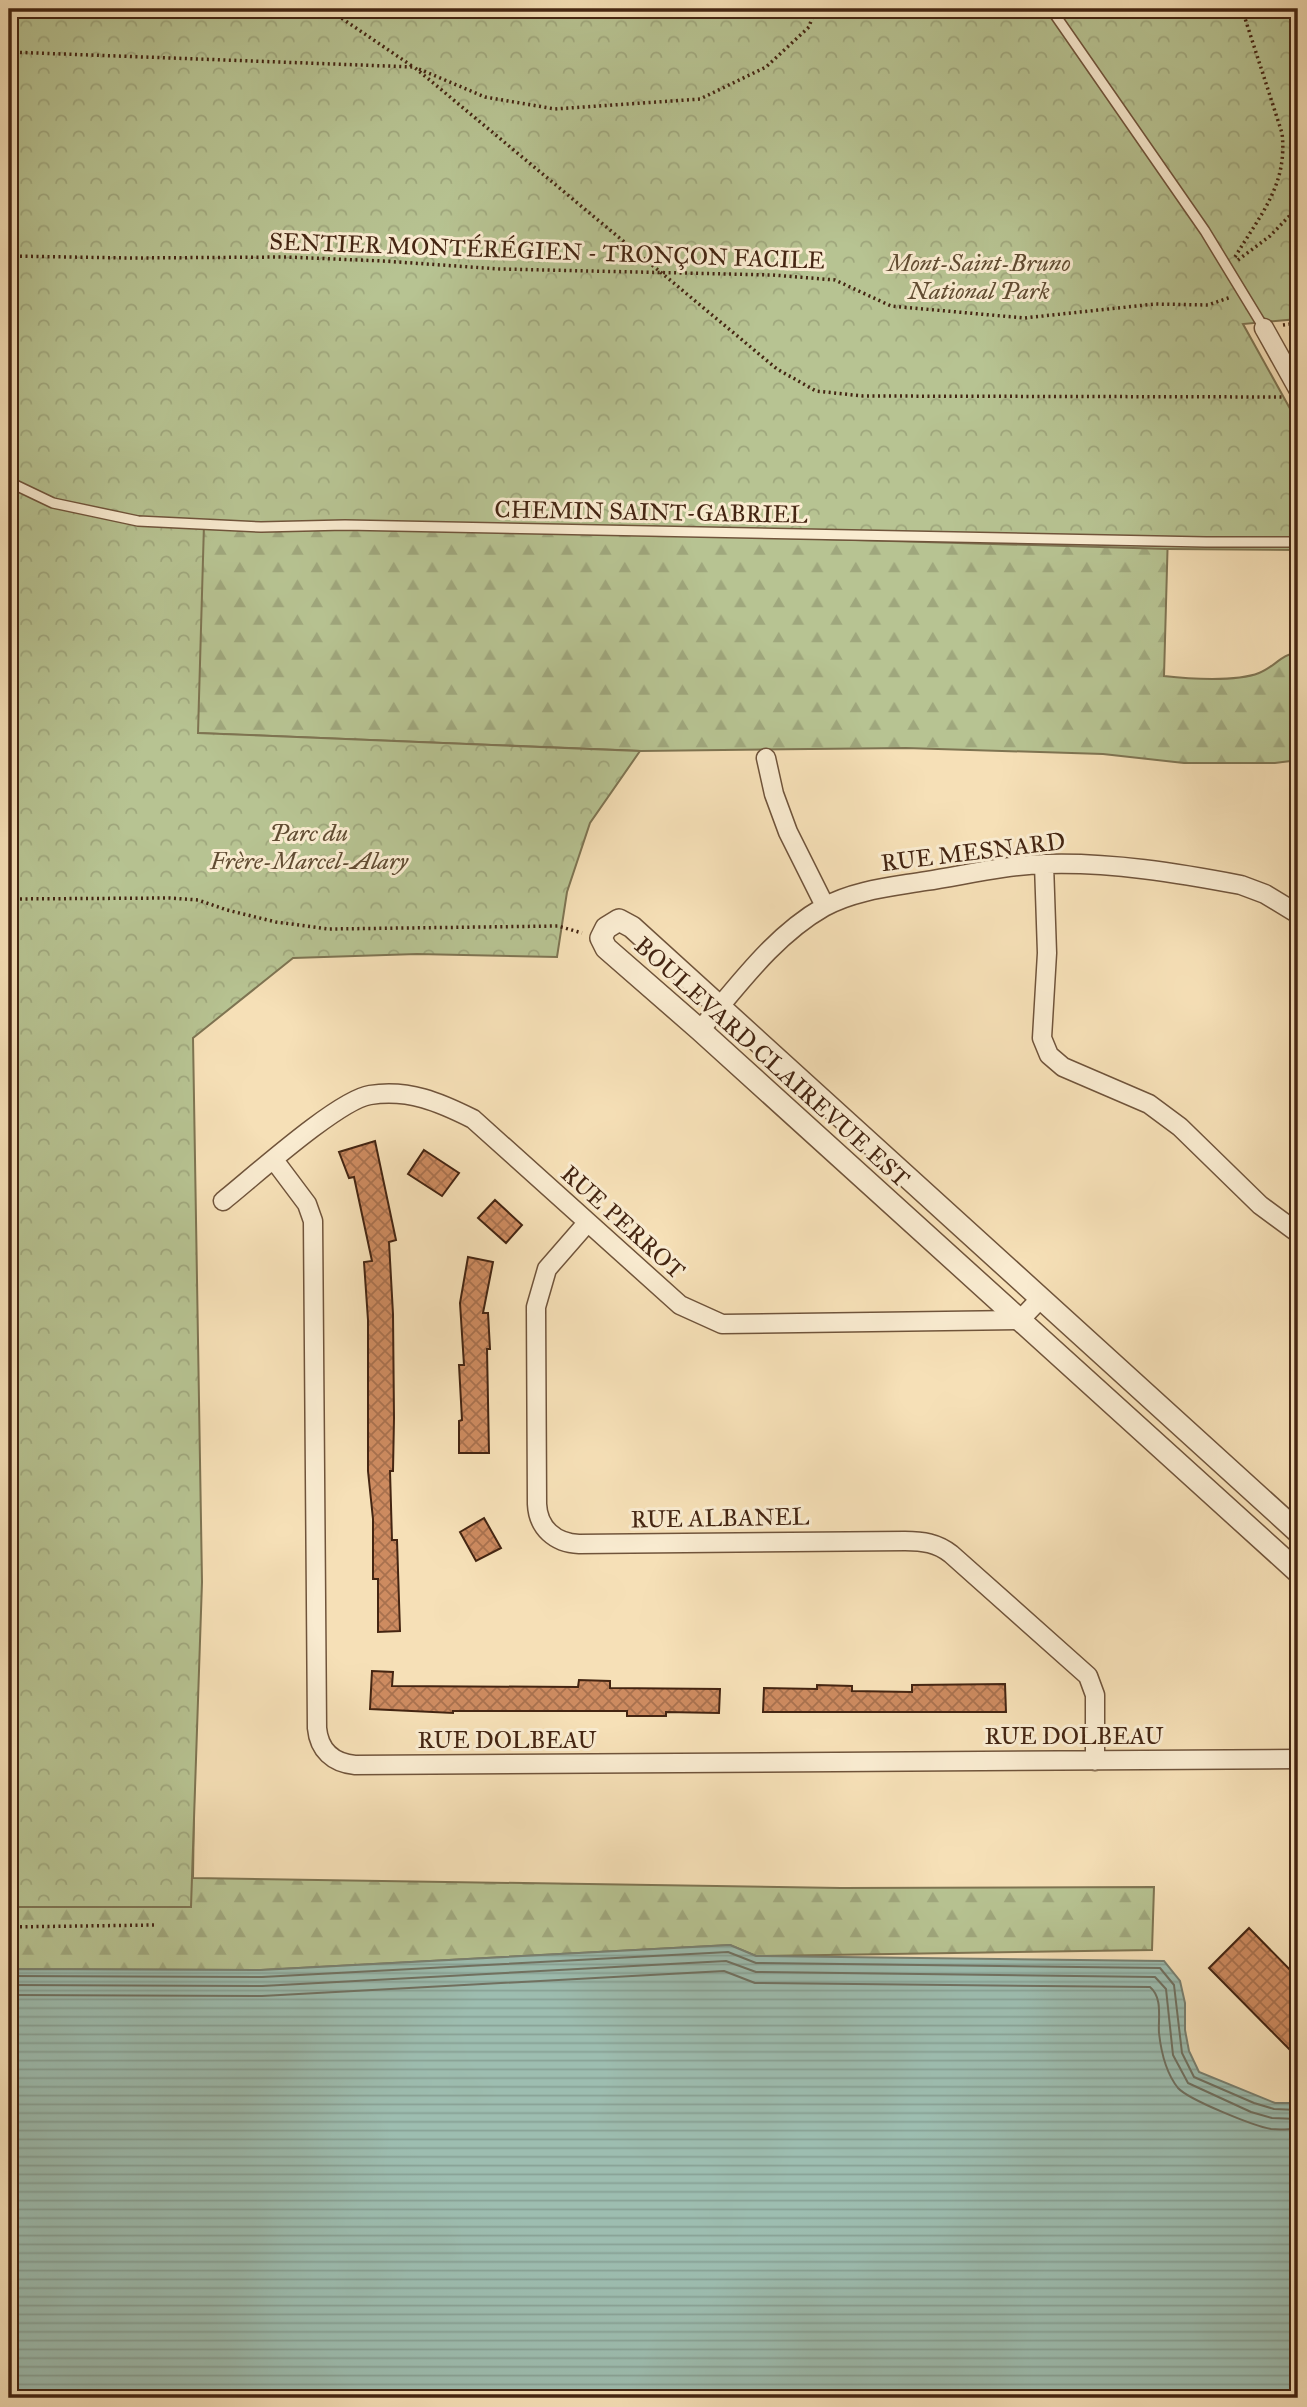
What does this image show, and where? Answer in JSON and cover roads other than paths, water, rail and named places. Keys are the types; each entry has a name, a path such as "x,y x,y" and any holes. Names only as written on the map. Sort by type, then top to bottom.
{"street":[{"path":"1264,328 1292,393"},
{"path":"766,758 774,794 788,832 825,906"},
{"path":"1044,864 1047,953 1042,1031 1043,1044 1049,1055 1063,1067 1149,1104 1180,1127 1260,1205 1298,1233"},
{"name":"RUE MESNARD","path":"700,1030 788,933 825,906 870,890 1044,864 1085,864 1228,883 1265,894 1298,914"},
{"name":"BOULEVARD CLAIREVUE EST","path":"1298,1532 625,922 619,920 610,924 601,938 607,948 1298,1572"},
{"name":"RUE PERROT","path":"223,1201 341,1107 368,1095 399,1094 436,1100 473,1119 680,1305 722,1324 1020,1320"},
{"name":"RUE DOLBEAU","path":"274,1160 307,1204 313,1221 317,1728 319,1741 331,1757 342,1763 355,1765 1298,1759"},
{"name":"RUE ALBANEL","path":"587,1223 547,1269 536,1307 537,1504 538,1517 548,1532 565,1542 579,1544 924,1541 939,1546 1088,1676 1094,1695 1095,1761"},
{"path":"1020,1320 1040,1299"}],"lane":[{"path":"1051,9 1228,268 1264,328"},
{"name":"CHEMIN SAINT-GABRIEL","path":"9,482 53,503 138,521 249,526 345,525 1298,542"}],"water":[{"path":"730,1945 756,1956 1164,1961 1180,1981 1185,2003 1185,2030 1189,2051 1199,2072 1275,2103 1298,2103 1298,2398 9,2398 9,1969 261,1970"}],"park label":[{"name":"Mont-Saint-Bruno National Park","path":"979,277"},
{"name":"Parc du Frère-Marcel-Alary","path":"309,847"}]}
